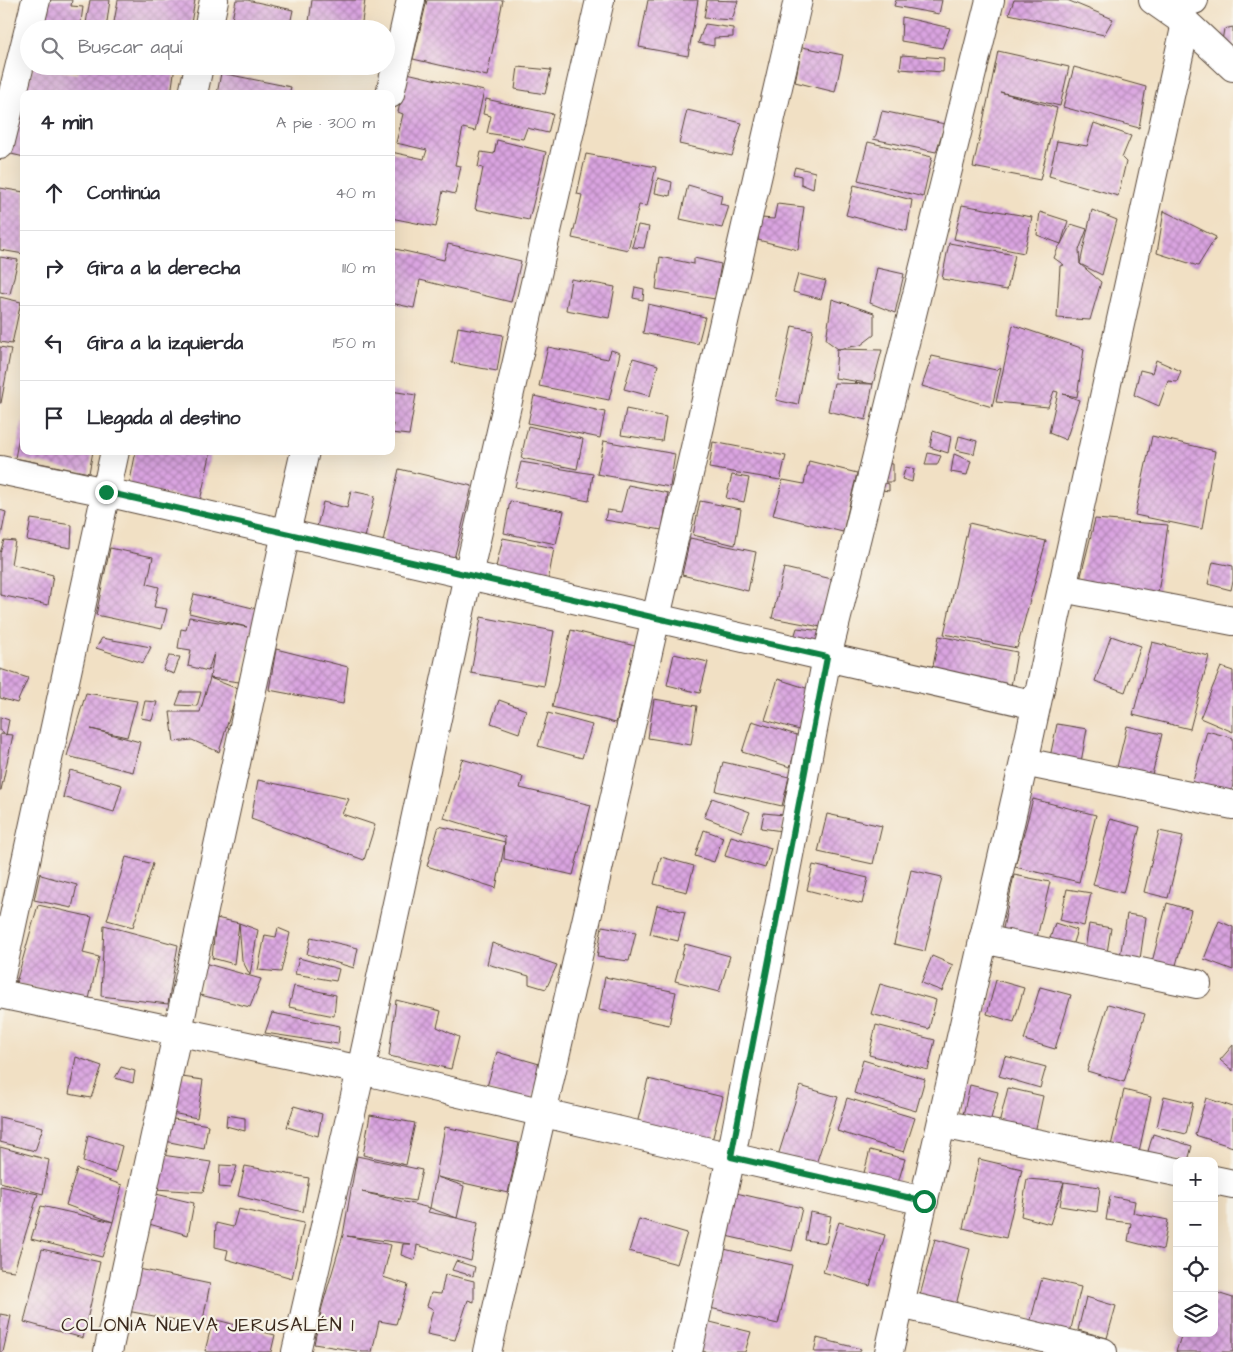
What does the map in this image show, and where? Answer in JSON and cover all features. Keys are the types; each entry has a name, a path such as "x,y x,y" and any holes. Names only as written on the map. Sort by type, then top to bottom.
{"street":[{"path":"31,20 36,0"},
{"path":"210,20 214,0"},
{"path":"395,72 410,0"},
{"path":"296,1352 361,1070 468,575 600,0"},
{"path":"487,1352 658,618 798,0"},
{"path":"688,1352 731,1157 827,657 990,0"},
{"path":"1158,3 1190,12 1233,67"},
{"path":"889,1352 1024,762 1190,12"},
{"path":"0,145 20,64"},
{"path":"194,90 197,75"},
{"path":"391,90 394,75"},
{"path":"0,980 114,455"},
{"path":"108,1352 286,533 305,455"},
{"path":"0,470 106,492 1036,705"},
{"path":"1062,588 1233,620"},
{"path":"1024,762 1233,805"},
{"path":"984,939 1197,984"},
{"path":"0,994 361,1070 924,1201"},
{"path":"942,1124 1173,1171"},
{"path":"1218,1181 1233,1184"},
{"path":"900,1304 1102,1352"}],"building":[{"path":"41,0 72,0 71,6 83,7 81,20 38,20"},
{"path":"90,0 110,0 107,20 87,20"},
{"path":"118,0 195,0 192,20 114,20"},
{"path":"236,0 247,0 293,10 291,20 232,20"},
{"path":"312,0 365,0 362,20 309,20"},
{"path":"427,0 503,0 487,76 413,59"},
{"path":"648,0 698,0 688,56 639,47"},
{"path":"707,0 738,1 732,20 704,18"},
{"path":"896,0 942,0 939,14 894,6"},
{"path":"1014,0 1067,0 1113,19 1104,35 1009,14"},
{"path":"902,17 950,28 942,48 901,41"},
{"path":"705,24 733,28 733,37 714,38 714,46 698,43"},
{"path":"1233,27 1233,50 1222,41 1224,29"},
{"path":"802,47 843,55 835,92 795,82"},
{"path":"998,51 1069,67 1060,106 1000,92 1057,108 1040,180 973,167"},
{"path":"902,55 944,58 943,72 900,69"},
{"path":"518,67 551,70 545,94 515,89"},
{"path":"1074,67 1146,87 1139,128 1063,107"},
{"path":"407,73 484,91 475,131 463,128 455,165 461,166 455,194 443,191 436,227 395,219 395,153 424,159 427,150 396,143 403,114 398,112"},
{"path":"31,75 174,75 172,90 25,90"},
{"path":"221,75 231,75 291,87 290,90 218,90"},
{"path":"486,99 553,114 548,133 527,128 523,139 487,133 491,116 483,114"},
{"path":"687,110 742,123 732,156 679,144"},
{"path":"882,111 945,124 936,152 873,139 876,135"},
{"path":"16,112 20,112 20,156 7,153"},
{"path":"1094,123 1131,136 1122,158 1126,162 1118,196 1049,176 1057,141 1087,146"},
{"path":"497,140 546,152 529,220 475,209 483,168 478,167 481,152 494,154"},
{"path":"868,142 932,157 923,197 858,180"},
{"path":"586,154 656,167 647,206 639,205 628,250 572,238 582,195 577,194"},
{"path":"795,167 815,172 813,189 801,184 801,176 793,174"},
{"path":"658,178 672,182 670,196 655,193"},
{"path":"688,185 722,195 720,204 729,206 722,228 680,219"},
{"path":"854,185 912,200 907,231 846,215"},
{"path":"0,188 20,191 20,253 0,250"},
{"path":"777,204 804,207 798,250 758,240 761,218 774,219"},
{"path":"962,205 1032,217 1024,253 954,239"},
{"path":"1092,210 1117,220 1102,275 1080,264"},
{"path":"1164,211 1216,237 1198,266 1157,253"},
{"path":"1040,212 1068,221 1061,244 1037,235"},
{"path":"1071,224 1087,229 1079,250 1080,264 1101,282 1090,320 1057,318 1060,266 1064,265 1054,258"},
{"path":"638,225 649,227 644,248 632,247"},
{"path":"949,243 1015,255 1007,290 942,279"},
{"path":"448,244 521,261 511,302 420,280 414,308 395,304 395,249 444,260"},
{"path":"0,257 18,260 10,294 0,292"},
{"path":"660,257 694,264 694,258 721,264 715,299 656,289"},
{"path":"877,268 904,274 895,313 870,303"},
{"path":"798,274 826,281 821,299 793,292"},
{"path":"571,279 615,287 609,318 566,310"},
{"path":"635,287 644,289 643,300 633,298"},
{"path":"0,297 20,302 20,307 12,344 0,342"},
{"path":"832,299 874,313 874,335 861,345 838,349 826,340"},
{"path":"648,304 705,317 698,344 643,333"},
{"path":"1013,325 1084,349 1077,397 1063,394 1079,400 1066,440 1049,433 1058,392 1054,391 1048,407 996,402"},
{"path":"792,326 813,330 798,405 776,400"},
{"path":"458,327 503,335 497,371 452,363"},
{"path":"0,347 11,349 1,403 0,403"},
{"path":"548,347 608,359 611,350 620,353 609,400 539,386"},
{"path":"837,349 882,350 873,384 835,378"},
{"path":"932,356 996,370 1001,367 992,407 922,386"},
{"path":"633,358 658,365 650,396 624,389"},
{"path":"1156,360 1181,371 1177,382 1168,381 1159,406 1134,395 1140,370 1152,373"},
{"path":"834,383 873,384 866,420 828,411"},
{"path":"395,392 416,395 409,435 395,433"},
{"path":"534,396 605,412 600,438 528,423"},
{"path":"626,409 666,417 662,441 621,435"},
{"path":"528,426 583,439 577,469 521,458"},
{"path":"933,431 951,437 948,453 930,447"},
{"path":"20,432 20,455 92,455 89,473 15,458"},
{"path":"959,436 977,441 974,454 956,450"},
{"path":"1152,436 1215,451 1202,529 1135,515"},
{"path":"604,441 675,454 670,487 597,474"},
{"path":"713,442 786,456 780,480 709,468"},
{"path":"928,453 941,456 937,465 925,465"},
{"path":"954,454 971,461 967,475 951,472"},
{"path":"135,455 210,455 200,501 129,486"},
{"path":"809,461 857,473 843,532 773,515 783,480 804,484"},
{"path":"521,462 593,474 589,501 515,487"},
{"path":"881,463 893,464 893,482 881,482"},
{"path":"906,467 914,469 912,482 902,479"},
{"path":"399,469 472,486 452,567 381,550"},
{"path":"732,475 749,478 744,502 726,498"},
{"path":"881,482 889,484 889,491 882,490"},
{"path":"628,485 668,493 662,530 605,520 607,510 621,512"},
{"path":"351,491 375,496 363,546 315,535 323,502 347,508"},
{"path":"510,501 564,511 556,544 504,533"},
{"path":"700,501 741,509 735,545 693,535"},
{"path":"0,510 6,512 1,536 0,536"},
{"path":"31,519 72,525 71,548 27,540"},
{"path":"1095,519 1168,525 1157,600 1078,588"},
{"path":"969,523 1046,541 1017,648 944,634"},
{"path":"503,538 554,548 547,587 494,575"},
{"path":"690,538 756,552 748,591 682,575"},
{"path":"4,540 15,541 11,564 53,575 48,605 0,595 0,553"},
{"path":"110,548 153,557 147,584 159,587 154,607 167,609 162,629 96,615"},
{"path":"1213,562 1233,566 1231,590 1208,584"},
{"path":"784,568 832,579 821,627 772,618"},
{"path":"194,594 257,609 239,682 210,678 214,653 208,671 188,666 191,650 178,648 181,629 186,630 189,617 247,627 189,613"},
{"path":"481,617 554,631 544,686 471,673"},
{"path":"797,628 822,631 817,649 792,644"},
{"path":"571,630 635,646 616,723 552,707"},
{"path":"939,636 1017,652 1010,692 931,676"},
{"path":"1111,636 1141,646 1125,692 1095,681"},
{"path":"102,638 151,647 143,663 96,648"},
{"path":"1152,642 1209,656 1190,729 1133,715"},
{"path":"276,649 348,667 343,704 269,690"},
{"path":"674,654 708,662 700,693 667,685"},
{"path":"169,656 180,657 174,674 163,670"},
{"path":"1221,667 1233,671 1233,732 1200,718"},
{"path":"0,669 28,678 17,703 0,698"},
{"path":"210,678 238,689 219,752 192,740 174,742 170,712 200,712"},
{"path":"778,679 812,690 799,730 765,720"},
{"path":"181,692 201,692 197,706 176,705"},
{"path":"86,693 137,701 127,737 91,729 140,742 133,772 67,756"},
{"path":"654,699 697,706 691,745 648,738"},
{"path":"499,700 526,710 519,733 491,723"},
{"path":"145,701 157,702 152,720 141,718"},
{"path":"548,713 592,725 582,758 538,746"},
{"path":"0,717 9,720 6,735 0,731"},
{"path":"752,721 800,736 790,767 742,752"},
{"path":"1057,724 1087,729 1081,762 1050,757"},
{"path":"1127,726 1162,734 1152,775 1117,767"},
{"path":"1207,731 1233,738 1233,784 1230,798 1191,788"},
{"path":"0,734 13,735 1,790 0,790"},
{"path":"462,759 523,777 520,788 591,805 573,875 504,859 505,837 444,818"},
{"path":"723,762 789,777 782,806 716,791"},
{"path":"70,770 122,785 114,812 63,797"},
{"path":"258,780 349,799 342,814 375,825 364,860 251,819"},
{"path":"712,798 750,812 742,832 704,817"},
{"path":"1033,799 1096,815 1079,882 1015,867"},
{"path":"764,813 784,815 782,831 761,828"},
{"path":"827,814 882,826 873,864 818,852"},
{"path":"1110,819 1140,827 1123,893 1093,885"},
{"path":"439,826 505,842 496,888 427,866"},
{"path":"704,830 723,837 714,862 695,856"},
{"path":"1159,831 1183,836 1168,898 1144,892"},
{"path":"731,836 771,848 765,868 725,856"},
{"path":"126,857 153,864 133,927 107,920"},
{"path":"661,857 694,866 687,892 654,884"},
{"path":"813,865 868,878 862,904 807,890"},
{"path":"911,870 942,877 925,951 894,944"},
{"path":"40,873 41,875 77,885 72,908 34,900"},
{"path":"1014,875 1050,882 1035,946 1001,938"},
{"path":"1067,889 1091,893 1084,926 1060,920"},
{"path":"1167,903 1191,910 1173,976 1150,970"},
{"path":"38,905 92,917 83,953 99,957 88,1003 16,983"},
{"path":"657,905 685,912 678,941 650,934"},
{"path":"1127,914 1146,917 1139,966 1119,963"},
{"path":"216,918 239,923 234,964 212,958"},
{"path":"1219,921 1233,927 1233,970 1204,959"},
{"path":"239,923 258,930 250,975 242,960"},
{"path":"1055,923 1077,930 1070,952 1048,945"},
{"path":"1089,924 1111,928 1106,959 1084,956"},
{"path":"104,925 178,945 168,1004 101,996"},
{"path":"602,926 636,932 629,961 597,957"},
{"path":"278,928 290,933 281,972 258,970 265,935 276,937"},
{"path":"311,937 358,948 354,968 307,954"},
{"path":"492,943 557,965 546,989 529,984 529,976 487,964"},
{"path":"685,944 730,956 719,992 675,981"},
{"path":"932,956 953,965 942,991 921,983"},
{"path":"299,958 339,969 336,981 295,974"},
{"path":"204,963 261,979 250,1007 200,995"},
{"path":"605,977 676,992 669,1025 599,1010"},
{"path":"996,980 1024,988 1014,1022 987,1014"},
{"path":"880,984 936,1000 929,1029 871,1014"},
{"path":"294,986 336,995 334,1016 289,1007"},
{"path":"1040,987 1071,995 1055,1049 1024,1040"},
{"path":"396,1000 441,1011 437,1027 459,1037 451,1069 389,1056"},
{"path":"1108,1004 1145,1014 1124,1082 1087,1071"},
{"path":"272,1013 340,1026 338,1044 265,1033"},
{"path":"876,1025 935,1040 928,1070 869,1055"},
{"path":"1233,1045 1233,1071 1220,1060"},
{"path":"497,1052 543,1065 531,1103 486,1090"},
{"path":"1005,1056 1046,1067 1040,1088 999,1076"},
{"path":"76,1057 102,1066 91,1098 69,1094"},
{"path":"863,1060 925,1079 916,1111 854,1093"},
{"path":"121,1067 135,1071 133,1083 115,1078"},
{"path":"182,1077 203,1080 197,1118 172,1113"},
{"path":"648,1079 723,1097 712,1141 637,1124"},
{"path":"970,1085 998,1092 989,1126 962,1119"},
{"path":"800,1086 838,1097 813,1173 776,1162"},
{"path":"1008,1088 1043,1096 1034,1137 998,1128"},
{"path":"1124,1090 1151,1097 1138,1156 1110,1150"},
{"path":"1164,1096 1193,1103 1186,1134 1157,1127"},
{"path":"847,1098 915,1118 904,1152 837,1131"},
{"path":"1206,1098 1233,1107 1233,1147 1195,1135"},
{"path":"294,1106 322,1114 318,1136 287,1127"},
{"path":"227,1115 245,1118 245,1131 226,1126"},
{"path":"370,1115 415,1123 406,1165 363,1155"},
{"path":"0,1117 43,1127 35,1151 0,1142"},
{"path":"174,1119 208,1125 204,1149 165,1141"},
{"path":"445,1127 519,1143 508,1193 437,1177 464,1186 457,1218 430,1208"},
{"path":"1153,1134 1192,1146 1189,1157 1173,1157 1173,1160 1146,1158"},
{"path":"88,1135 122,1146 115,1173 83,1162"},
{"path":"0,1147 49,1160 43,1194 0,1182"},
{"path":"870,1150 905,1159 895,1193 861,1184"},
{"path":"162,1155 211,1162 203,1192 155,1189"},
{"path":"357,1156 422,1170 415,1201 362,1192 430,1208 428,1212 478,1223 471,1261 417,1245 415,1260 401,1255 403,1244 411,1244 347,1236 391,1245 383,1277 408,1285 396,1324 379,1321 372,1352 314,1344 322,1307 343,1235"},
{"path":"979,1159 1022,1169 1006,1238 963,1228"},
{"path":"220,1165 237,1166 230,1188 219,1187"},
{"path":"245,1166 309,1178 303,1212 238,1196"},
{"path":"77,1169 122,1185 113,1222 66,1205"},
{"path":"1027,1179 1064,1182 1050,1224 1021,1216"},
{"path":"1064,1182 1100,1187 1097,1212 1060,1206"},
{"path":"0,1186 38,1194 14,1271 0,1269"},
{"path":"736,1193 802,1208 792,1251 726,1236"},
{"path":"156,1194 194,1203 188,1235 149,1224"},
{"path":"1110,1196 1135,1201 1133,1213 1168,1220 1163,1250 1128,1241 1131,1223 1106,1220"},
{"path":"41,1206 113,1222 102,1257 31,1239"},
{"path":"238,1209 304,1223 292,1278 226,1259 228,1250 215,1247 216,1223 233,1227"},
{"path":"810,1212 831,1216 826,1243 805,1240"},
{"path":"639,1219 687,1233 677,1264 629,1251"},
{"path":"839,1222 885,1235 870,1286 823,1272"},
{"path":"935,1239 970,1249 954,1313 918,1303"},
{"path":"42,1249 100,1262 83,1338 24,1322"},
{"path":"724,1249 792,1265 778,1324 710,1308"},
{"path":"456,1261 475,1267 473,1276 452,1270"},
{"path":"139,1269 210,1284 202,1325 127,1311"},
{"path":"445,1274 474,1281 474,1302 468,1300 455,1340 427,1334 433,1309 427,1306 431,1293 441,1294"},
{"path":"1042,1278 1081,1287 1069,1337 1029,1327"},
{"path":"1218,1293 1233,1298 1233,1352 1176,1352 1181,1337 1218,1337"},
{"path":"1086,1297 1116,1306 1107,1338 1078,1330"},
{"path":"0,1314 11,1316 3,1352 0,1352"},
{"path":"213,1319 275,1335 271,1352 205,1351"},
{"path":"706,1321 751,1332 745,1352 706,1352 698,1350"},
{"path":"817,1338 861,1349 860,1352 814,1352"}],"district":[{"name":"COLONIA NUEVA JERUSALÉN 1","path":"208,1324"}],"route":[{"path":"106,492 827,657 731,1157 924,1201"}]}
